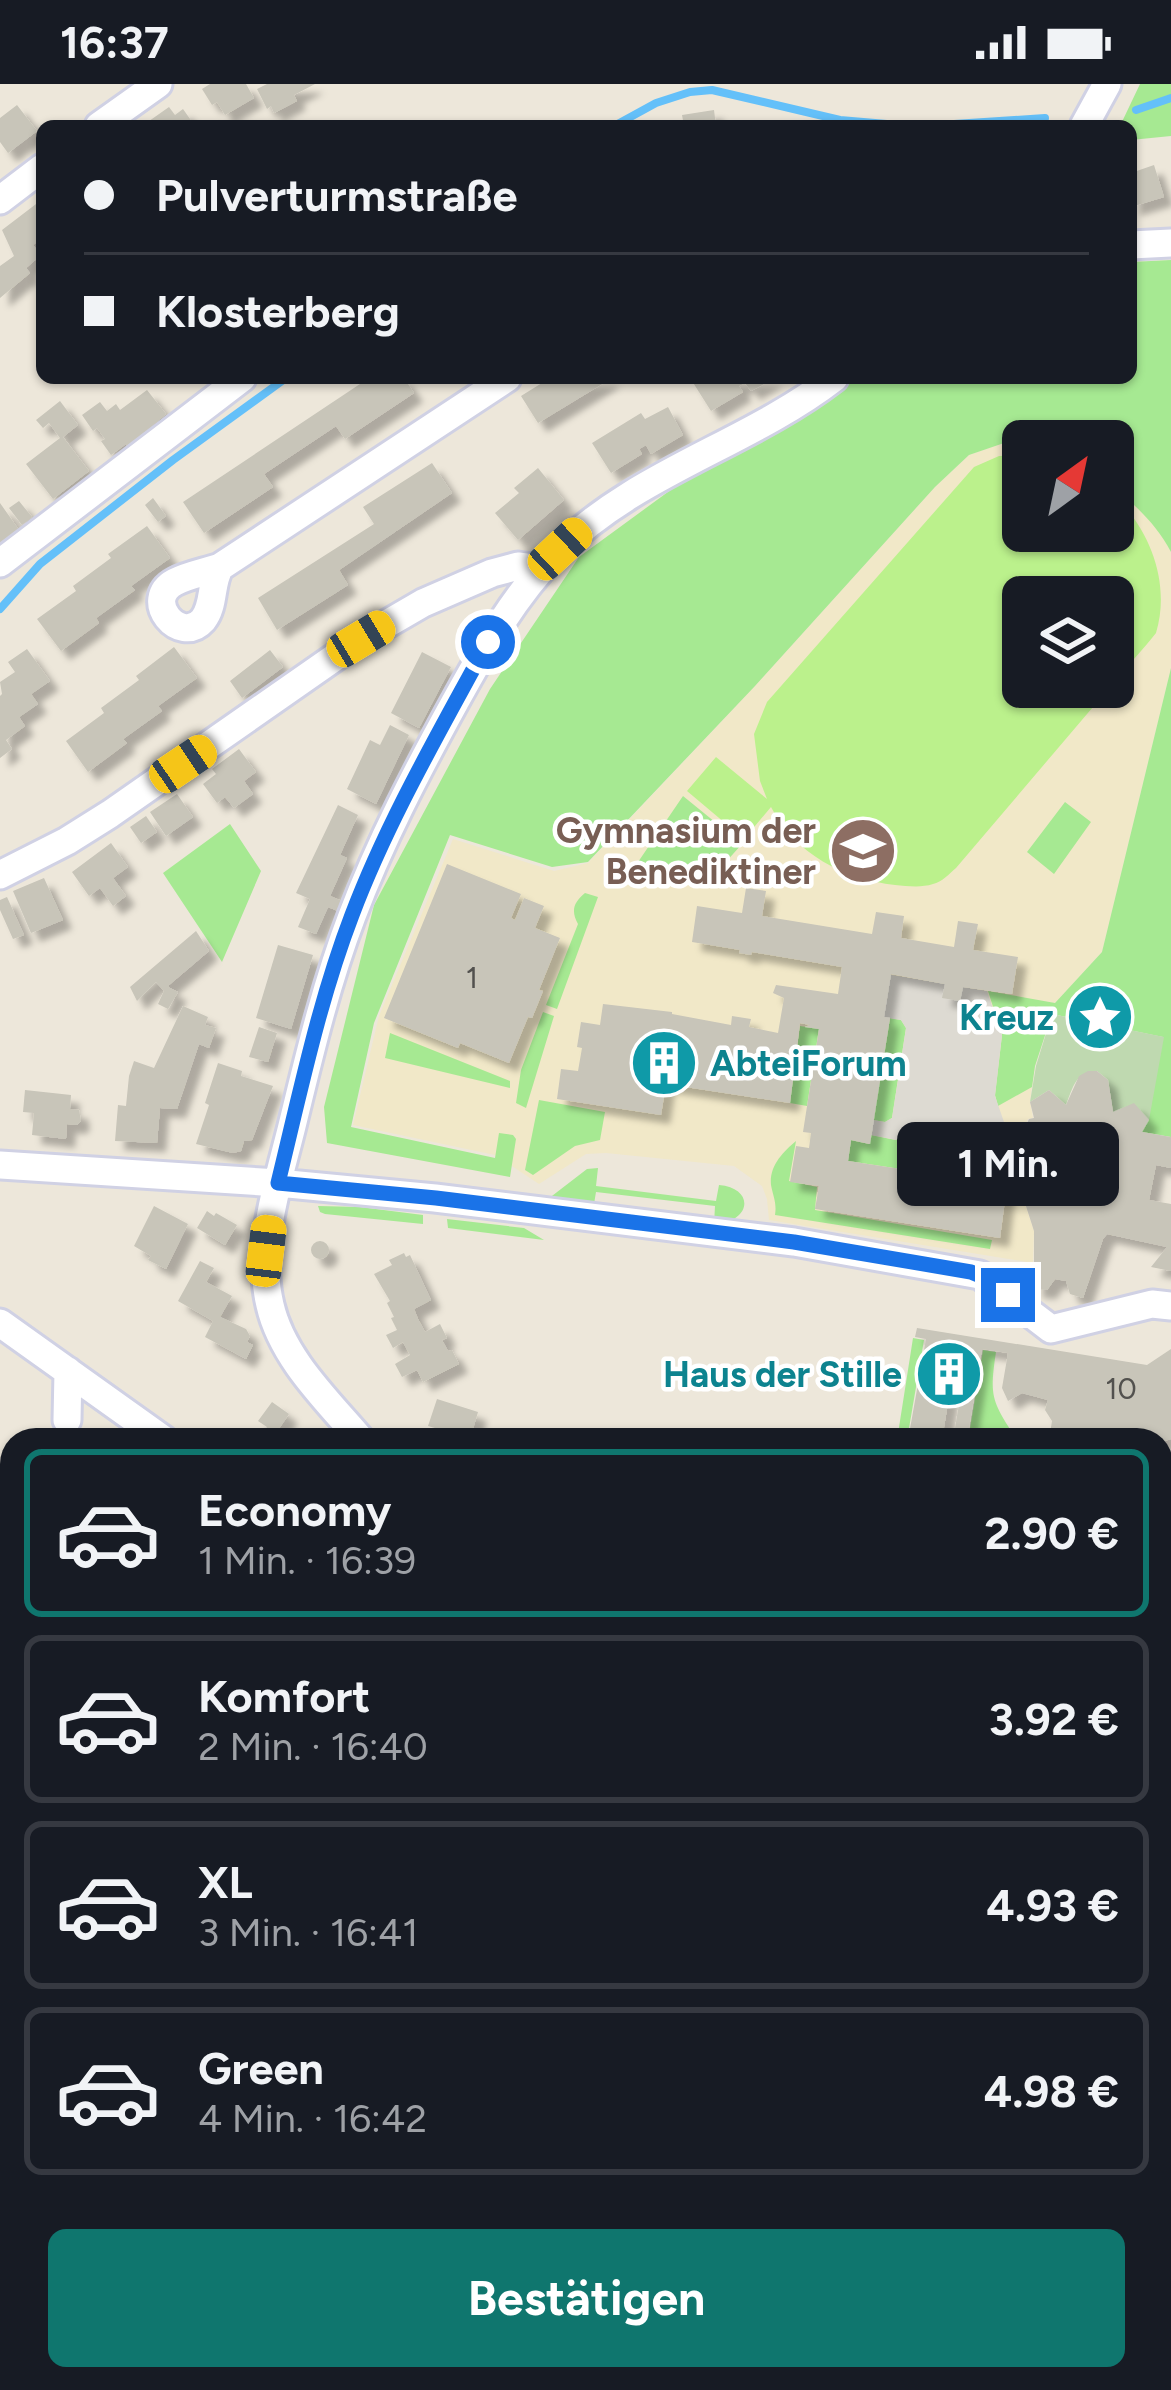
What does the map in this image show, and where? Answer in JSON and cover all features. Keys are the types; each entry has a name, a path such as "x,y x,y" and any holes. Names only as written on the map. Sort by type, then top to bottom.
{"street":[{"path":"107,120 158,84"},
{"path":"1087,120 1107,84"},
{"path":"0,200 36,172"},
{"path":"1137,245 1171,243"},
{"path":"0,562 234,384"},
{"path":"220,567 498,384"},
{"path":"351,1428 281,1337 270,1306 266,1251 320,1016 363,888 424,760 488,642 541,568 612,506 825,384"},
{"path":"0,874 110,814 361,639 423,603 507,568 541,568"},
{"path":"0,1165 436,1198 794,1242 971,1272 988,1279 1051,1329 1152,1304 1171,1306"},
{"path":"0,1323 147,1428"},
{"path":"67,1420 68,1372"}],"shaded area":[{"name":"Gymnasium der Benediktiner","path":"1002,444 1002,552 1134,552 1134,504 1171,552 1171,668 1102,952 1055,1003 1035,1066 1030,1101 1033,1118 1025,1128 1035,1133 1040,1129 1041,1142 1017,1178 1034,1231 1033,1263 769,1220 762,1186 734,1166 586,1154 539,1184 495,1155 353,1125 379,1016 453,839 554,871 588,863 969,455"},
{"path":"880,973 987,991 1002,1035 995,1096 1004,1122 1029,1132 1017,1152 1018,1184 1005,1183 977,1163 950,1159 950,1143 942,1138 906,1132 896,1140 871,1135 873,1120 892,1118 906,1028 901,1020 874,1016"}],"green space":[{"path":"1140,84 1171,84 1171,136 1137,139 1137,120 1123,120"},
{"path":"1171,260 1171,552 1134,505 1134,420 1002,420 1002,444 969,455 935,487 588,862 552,867 450,835 374,1023 351,1127 495,1158 499,1133 513,1135 510,1177 327,1143 324,1107 374,905 490,689 579,557 713,459 841,384 1137,384 1137,262"},
{"path":"999,456 1002,552 1134,552 1134,519 1159,576 1156,633 1134,659 1134,576 1002,576 1002,708 1092,708 939,882 895,885 840,870 807,851 771,807 744,839 687,791 716,757 767,799 754,734 767,702 974,467"},
{"path":"1171,668 1171,1137 1142,1132 1163,1037 1052,1014 1032,1087 998,1106 995,1095 1002,1035 988,991 1055,1003 1102,952"},
{"path":"683,796 742,844 707,883 675,871 642,879 636,865"},
{"path":"1065,802 1091,822 1054,874 1027,852"},
{"path":"230,824 261,871 222,962 163,873"},
{"path":"585,893 598,897 557,1009 546,1005 578,924 574,907"},
{"path":"543,1012 554,1016 526,1108 516,1103 521,1070"},
{"path":"1052,1014 1164,1037 1149,1120 1113,1112 1108,1080 1097,1071 1080,1077 1066,1105 1049,1090 1030,1102"},
{"path":"890,1018 901,1020 906,1028 892,1118 885,1122 873,1120"},
{"path":"800,1026 819,1029 807,1106 790,1103"},
{"path":"390,1033 510,1081 510,1088 385,1058"},
{"path":"539,1100 605,1112 600,1140 575,1146 533,1175 525,1170"},
{"path":"906,1132 950,1143 947,1176 848,1161 851,1140 869,1144 871,1135 896,1140"},
{"path":"796,1141 789,1181 817,1187 815,1210 992,1240 990,1249 775,1215 772,1172"},
{"path":"598,1168 596,1186 716,1201 719,1185 739,1192 744,1205 736,1217 714,1224 715,1206 596,1192 593,1210 548,1199 587,1169"},
{"path":"318,1206 423,1215 423,1224 325,1214"},
{"path":"447,1219 524,1228 544,1240 448,1228"},
{"path":"913,1338 924,1340 909,1428 899,1428"},
{"path":"983,1350 996,1352 994,1399 1010,1428 970,1428"}],"building":[{"path":"210,84 246,84 254,98 225,115 202,89"},
{"path":"267,84 315,84 274,113 257,89"},
{"path":"17,105 36,132 8,153 0,142 0,118"},
{"path":"169,107 175,115 183,109 191,120 151,120"},
{"path":"714,110 715,120 683,120 682,115"},
{"path":"1154,165 1164,197 1137,205 1137,171"},
{"path":"36,204 36,259 26,268 30,273 0,298 0,266 14,256 2,230"},
{"path":"360,384 408,384 414,393 345,439 336,426 264,474 273,487 204,533 183,502"},
{"path":"540,384 602,384 538,423 521,396"},
{"path":"694,384 743,384 739,386 743,392 711,411"},
{"path":"147,390 166,414 111,455 101,441 105,439 82,415 100,402 107,411 116,404 120,410"},
{"path":"60,401 78,425 63,437 89,471 53,499 26,464 60,438 49,423 43,428 36,420"},
{"path":"668,407 683,435 651,454 646,445 639,449 642,454 611,473 592,443 641,413 645,419"},
{"path":"432,463 452,493 339,570 348,585 277,630 258,598 374,524 363,507"},
{"path":"538,468 564,500 518,540 495,513"},
{"path":"153,498 166,516 158,522 145,505"},
{"path":"19,501 32,517 22,525 9,508"},
{"path":"0,503 19,530 0,543"},
{"path":"147,526 170,558 131,586 135,590 61,651 37,619 76,591 73,586 111,558 108,554"},
{"path":"174,647 197,678 158,706 162,711 88,772 66,741 104,713 101,708"},
{"path":"27,649 50,681 31,694 38,704 19,717 25,726 6,740 12,749 0,758 0,682 15,672 8,662"},
{"path":"270,650 283,667 242,698 230,681"},
{"path":"422,652 451,667 419,728 391,713"},
{"path":"390,725 409,735 376,804 347,789 370,740 380,745"},
{"path":"239,749 256,772 244,781 253,794 234,808 225,797 217,803 203,784 216,774 212,769"},
{"path":"177,794 193,817 166,836 150,812"},
{"path":"338,805 358,815 340,855 347,858 330,896 342,901 338,911 328,907 316,934 298,927 310,899 296,893"},
{"path":"146,816 157,832 141,843 130,827"},
{"path":"111,843 128,867 113,878 126,896 113,906 100,888 89,896 72,872"},
{"path":"447,864 521,894 511,918 515,920 524,898 544,906 535,928 560,938 532,1018 528,1017 509,1063 384,1018"},
{"path":"44,878 63,920 31,933 13,891"},
{"path":"746,888 766,891 762,916 872,934 876,912 904,916 901,938 954,947 958,921 978,924 973,950 1018,957 1012,994 963,987 960,1001 942,998 945,984 891,974 884,1017 890,1018 870,1144 851,1140 848,1161 947,1176 950,1159 977,1163 975,1180 1007,1185 1000,1238 815,1209 819,1186 790,1182 796,1146 809,1148 811,1133 803,1132 819,1029 805,1027 810,1025 800,1023 790,1103 666,1084 661,1115 557,1099 561,1069 578,1071 581,1022 600,1025 603,1004 731,1025 732,1016 751,1019 749,1027 778,1033 784,998 773,993 776,985 838,994 842,967 692,942 697,906 742,913"},
{"path":"7,897 24,935 13,939 0,910 0,900"},
{"path":"196,931 209,951 169,985 178,992 168,1009 158,1004 164,991 156,982 137,1001 130,987"},
{"path":"278,945 313,955 291,1029 256,1018"},
{"path":"183,1006 208,1017 205,1025 216,1028 209,1048 199,1044 177,1109 160,1108 157,1143 115,1141 118,1105 126,1106 134,1061 154,1068"},
{"path":"259,1027 277,1033 268,1062 249,1057"},
{"path":"218,1063 273,1086 252,1140 244,1141 241,1151 233,1153 196,1144"},
{"path":"1097,1071 1108,1080 1113,1112 1134,1103 1149,1120 1142,1132 1171,1137 1171,1168 1156,1165 1149,1200 1171,1204 1171,1271 1151,1267 1167,1247 1107,1234 1083,1298 1070,1294 1066,1281 1055,1279 1047,1290 1034,1289 1034,1231 1017,1178 1041,1142 1040,1129 1035,1133 1025,1128 1034,1118 1030,1102 1049,1090 1066,1105 1079,1076"},
{"path":"25,1090 71,1095 70,1109 79,1110 81,1121 67,1124 66,1139 32,1135 34,1113 23,1112"},
{"path":"154,1206 188,1224 166,1269 134,1246"},
{"path":"207,1211 237,1225 225,1245 197,1228"},
{"path":"320,1241 329,1250 320,1259 311,1250"},
{"path":"404,1253 410,1255 431,1300 414,1309 418,1319 425,1332 440,1324 447,1338 442,1340 459,1364 423,1382 417,1370 402,1377 395,1364 410,1355 403,1342 393,1348 386,1335 397,1330 390,1301 374,1274"},
{"path":"200,1261 214,1268 206,1282 232,1296 220,1317 246,1329 247,1342 253,1345 246,1359 205,1337 213,1321 178,1301"},
{"path":"917,1328 1147,1365 1171,1349 1171,1428 1051,1428 1045,1410 1048,1400 1022,1393 1008,1401 1002,1388 1008,1353 982,1349 969,1428 955,1428 962,1386 951,1384 944,1428 910,1428 926,1339 915,1337"},
{"path":"437,1399 478,1412 473,1428 428,1426"},
{"path":"272,1402 289,1414 279,1428 266,1428 258,1421"}],"waterway":[{"path":"625,120 656,103 712,90 840,120"},
{"path":"1136,110 1171,98"},
{"path":"1015,120 1045,118"},
{"path":"0,609 40,564 278,384"}],"place":[{"name":"Gymnasium der Benediktiner","path":"863,851"},
{"name":"Kreuz","path":"1100,1017"},
{"name":"AbteiForum","path":"664,1063"},
{"name":"Haus der Stille","path":"949,1374"}],"route":[{"path":"488,642 424,760 352,916 320,1016 278,1183 794,1242 971,1272 1008,1295"}]}
